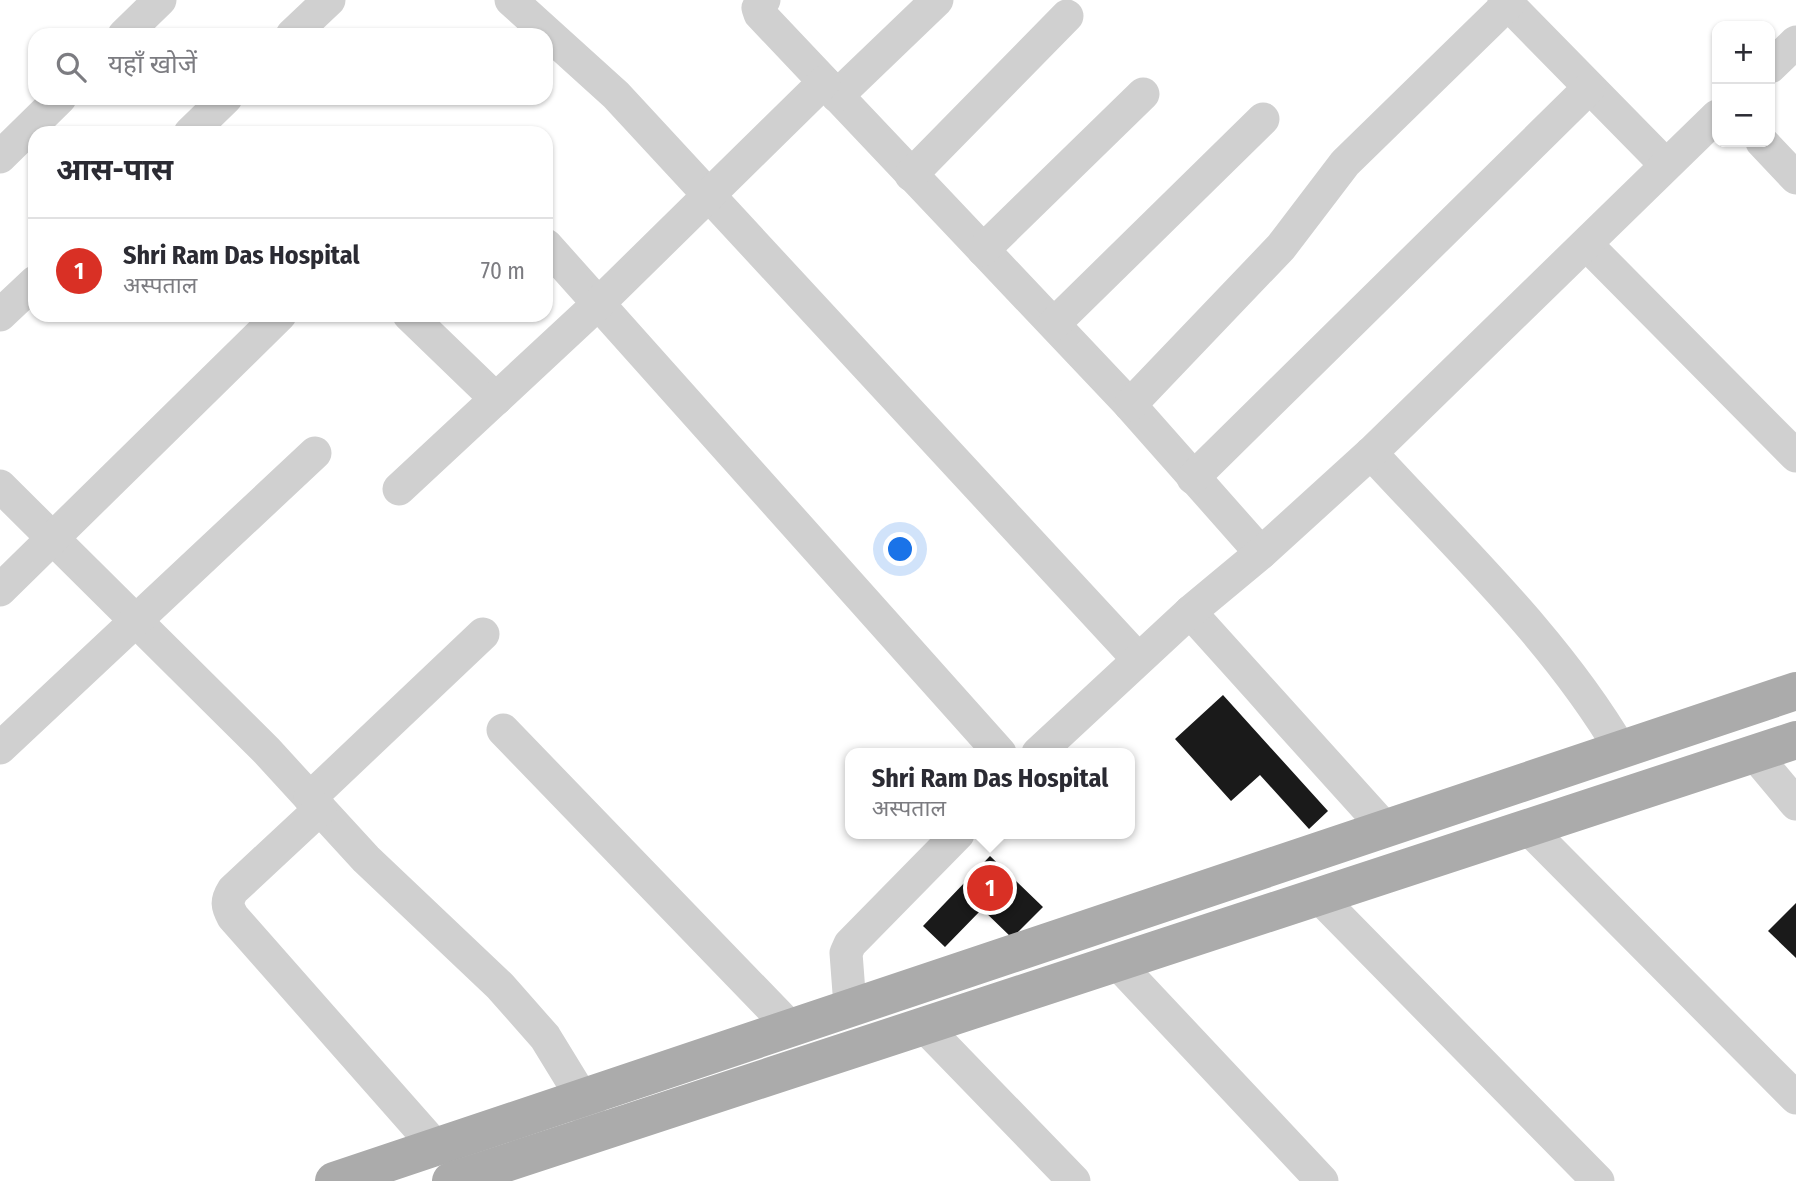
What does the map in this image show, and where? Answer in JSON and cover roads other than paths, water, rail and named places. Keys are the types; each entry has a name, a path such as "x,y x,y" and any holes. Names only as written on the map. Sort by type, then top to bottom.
{"main road":[{"path":"443,1164 583,1099 789,1026 1796,691"},
{"path":"334,1181 443,1164 597,1134 1796,740"}],"street":[{"path":"131,28 160,0"},
{"path":"299,28 329,0"},
{"path":"510,0 541,28"},
{"path":"764,0 758,8 760,14 1130,405 1261,553"},
{"path":"399,489 599,303 709,195 937,0"},
{"path":"1130,405 1281,247 1345,163 1506,2 1666,165"},
{"path":"911,175 1067,16"},
{"path":"553,39 616,95 1138,659"},
{"path":"1775,62 1796,43"},
{"path":"1193,478 1589,88"},
{"path":"983,250 1143,94"},
{"path":"32,126 53,105"},
{"path":"197,126 219,105"},
{"path":"1054,324 1263,119"},
{"path":"1043,748 1190,612 1261,553 1371,453 1712,121"},
{"path":"0,157 28,129"},
{"path":"1767,147 1796,178"},
{"path":"1587,245 1796,456"},
{"path":"553,253 996,748"},
{"path":"0,315 28,289"},
{"path":"0,590 55,540 273,322"},
{"path":"416,322 496,399"},
{"path":"0,748 315,453"},
{"path":"1371,453 1564,663 1621,750"},
{"path":"0,486 315,804 366,859 512,999 545,1037 583,1099 597,1134"},
{"path":"1190,612 1385,828"},
{"path":"443,1164 233,917 227,907 227,900 233,890 315,804 483,634"},
{"path":"503,730 789,1026"},
{"path":"1755,755 1796,804"},
{"path":"1529,829 1796,1098"},
{"path":"850,1006 846,957 850,944 953,839"},
{"path":"1318,896 1598,1181"},
{"path":"1118,964 1322,1181"},
{"path":"924,1026 1074,1181"}],"place":[{"name":"Shri Ram Das Hospital","path":"990,888"}]}
